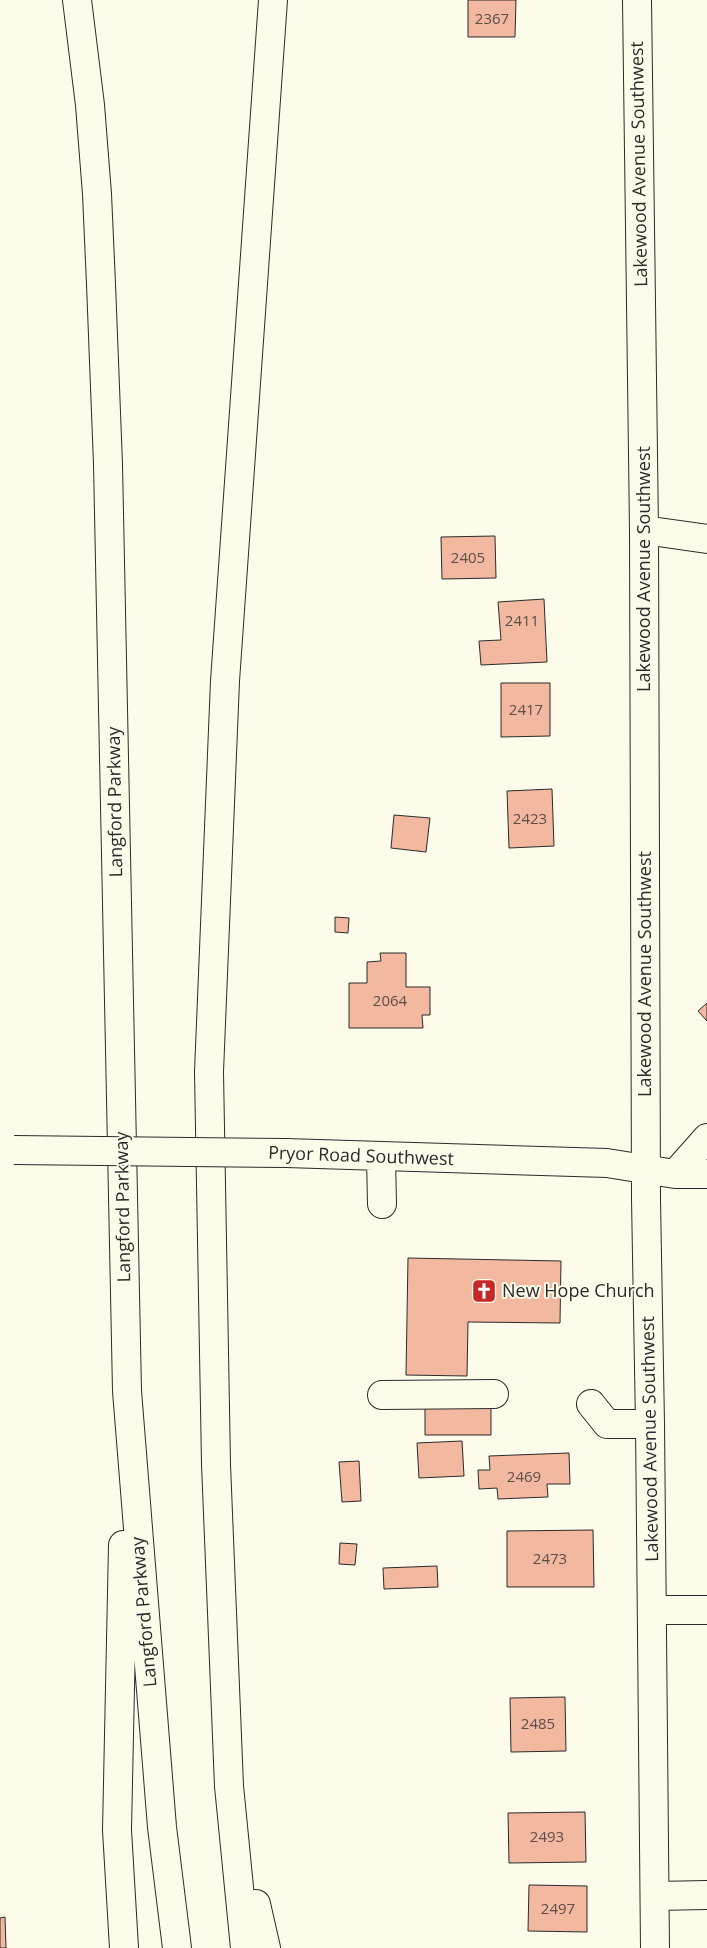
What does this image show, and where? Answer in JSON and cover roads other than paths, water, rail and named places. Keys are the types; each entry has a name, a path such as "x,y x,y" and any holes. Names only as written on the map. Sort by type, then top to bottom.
{"main road":[{"name":"Langford Parkway","path":"76,0 90,105 97,194 108,464 127,1391 162,1827 177,1948"},
{"path":"246,1948 229,1786 216,1464 209,1072 225,681 273,0"},
{"name":"Lakewood Avenue Southwest","path":"637,0 644,530 646,1169 655,1948"},
{"path":"644,530 707,539"},
{"path":"675,1174 707,1138"},
{"name":"Pryor Road Southwest","path":"7,1150 286,1153 607,1163 675,1174 707,1174"},
{"path":"381,1157 382,1204"},
{"path":"124,1948 117,1830 127,1391"},
{"path":"382,1395 494,1394"},
{"path":"591,1404 607,1424 650,1424"},
{"path":"652,1610 707,1610"},
{"path":"229,1786 266,1948"},
{"path":"655,1896 707,1896"}],"place":[{"name":"New Hope Church","path":"484,1291"}]}
